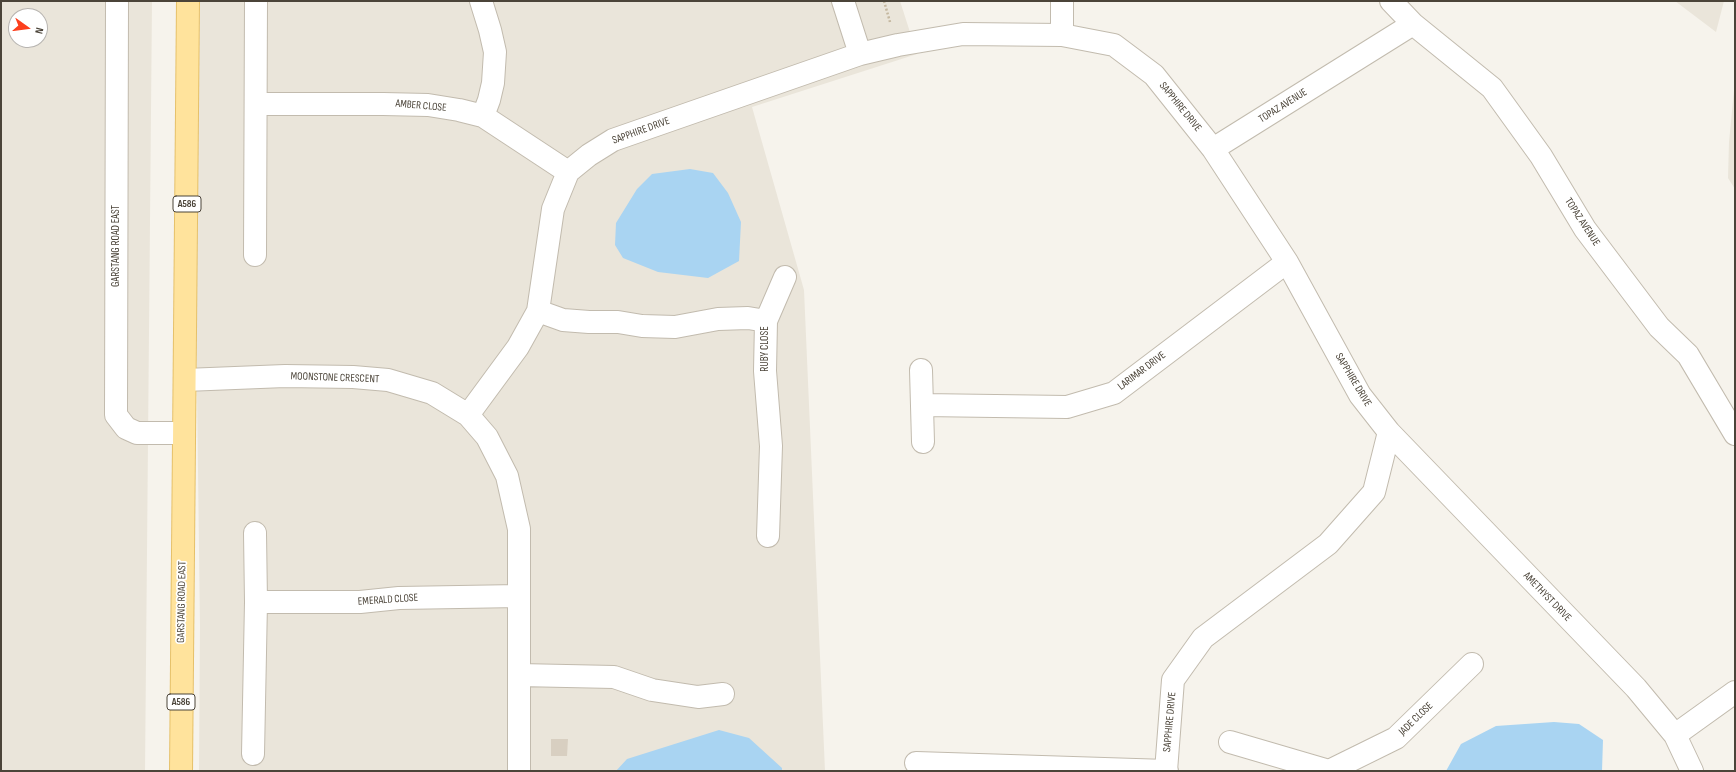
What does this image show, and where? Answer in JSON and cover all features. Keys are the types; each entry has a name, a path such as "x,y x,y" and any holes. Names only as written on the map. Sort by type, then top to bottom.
{"main road":[{"name":"GARSTANG ROAD EAST","path":"180,771 188,1"}],"street":[{"name":"GARSTANG ROAD EAST","path":"117,1 116,415 126,428 137,433 184,433"},
{"path":"255,256 256,1"},
{"path":"481,1 495,52 493,82 489,100 483,116"},
{"path":"843,1 860,54"},
{"path":"1062,1 1062,35"},
{"name":"TOPAZ AVENUE","path":"1391,1 1413,24 1492,88 1541,156 1585,229 1659,327 1688,355 1735,434"},
{"name":"TOPAZ AVENUE","path":"1213,149 1413,24"},
{"name":"SAPPHIRE DRIVE","path":"468,415 518,347 538,311 553,209 568,172 589,155 613,140 860,54 898,45 963,34 1062,35 1114,45 1154,75 1213,149 1287,262 1360,395 1389,432 1374,492 1328,544 1203,638 1173,680 1166,771 916,763"},
{"name":"AMBER CLOSE","path":"256,104 428,105 483,116 568,172"},
{"name":"LARIMAR DRIVE","path":"923,406 1067,407 1114,393 1287,262"},
{"path":"766,321 785,277"},
{"name":"RUBY CLOSE","path":"538,311 563,320 618,322 642,326 675,327 718,319 748,318 766,321 765,370 771,446 768,536"},
{"path":"921,370 923,442"},
{"name":"MOONSTONE CRESCENT","path":"185,380 284,376 353,377 388,380 432,393 468,415 487,437 507,476 519,529 519,771"},
{"name":"AMETHYST DRIVE","path":"1389,432 1636,688 1675,735 1692,771"},
{"path":"254,754 256,602 255,533"},
{"name":"EMERALD CLOSE","path":"256,602 360,602 400,598 519,596"},
{"name":"JADE CLOSE","path":"1230,742 1329,771 1396,738 1472,664"},
{"path":"519,675 614,677 652,690 698,697 723,694"},
{"path":"1675,735 1735,692"}],"shaded area":[{"path":"1,1 152,1 145,771 1,771"},
{"path":"192,1 900,1 917,54 752,107 804,290 825,771 199,771 200,626"},
{"path":"1675,1 1724,1 1716,32"},
{"path":"1735,80 1735,189 1728,178 1729,142"}],"water":[{"path":"690,169 713,173 728,193 741,222 739,261 708,278 658,272 623,258 615,245 616,223 637,189 652,174"},
{"path":"1554,722 1579,724 1603,740 1602,771 1446,771 1461,744 1496,726"},
{"path":"719,730 749,738 782,768 782,771 616,771 627,759"}],"building":[{"path":"551,739 568,739 567,756 551,756"}]}
